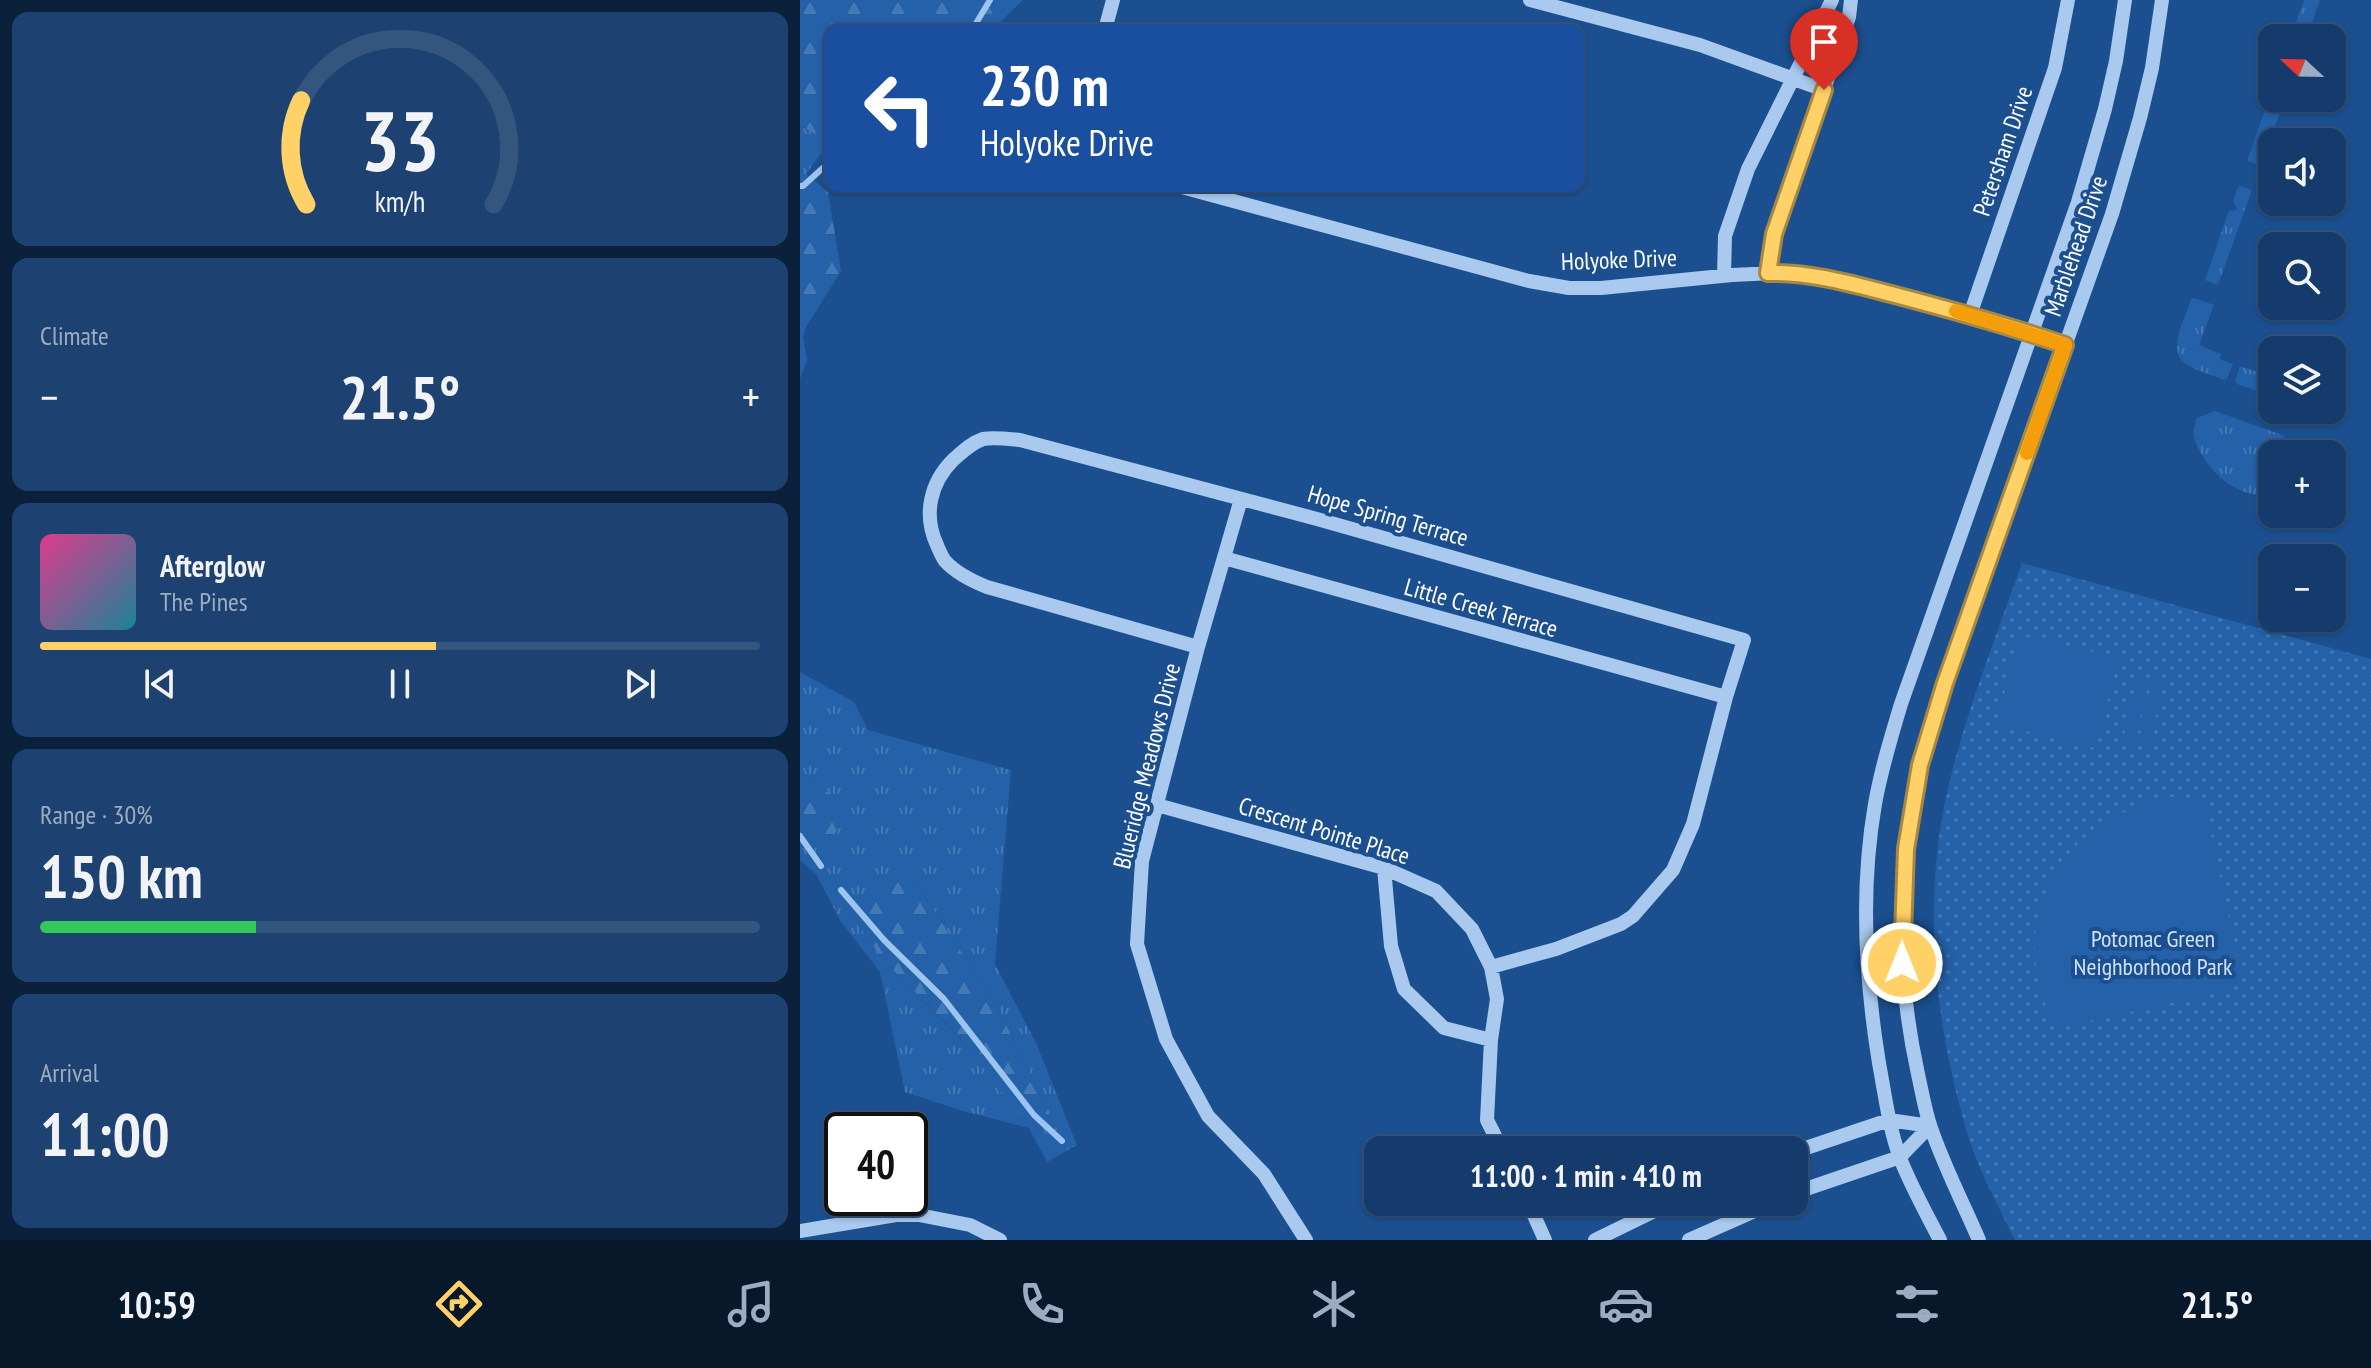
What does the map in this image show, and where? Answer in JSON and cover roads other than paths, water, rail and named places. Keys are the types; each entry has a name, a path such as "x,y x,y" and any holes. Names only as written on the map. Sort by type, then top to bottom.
{"street":[{"path":"1107,24 1113,0"},
{"path":"1530,0 1700,45 1824,90"},
{"path":"1724,276 1725,236 1748,169 1832,0"},
{"path":"1768,273 1774,234 1849,17 1851,0"},
{"name":"Petersham Drive","path":"1970,315 2055,68 2068,0"},
{"name":"Marblehead Drive","path":"1940,1240 1900,1157 1889,1120 1870,1006 1866,965 1867,889 1875,803 1901,704 2078,202 2116,61 2125,0"},
{"name":"Marblehead Drive","path":"1979,1240 1930,1126 1913,1052 1902,963 1903,891 1911,809 1937,708 2112,214 2152,68 2162,0"},
{"name":"Holyoke Drive","path":"1200,192 1529,281 1569,288 1601,288 1795,272 1970,315 2065,345"},
{"name":"Hope Spring Terrace","path":"1198,647 968,579 944,560 928,516 937,481 947,466 967,447 984,439 1020,440 1744,640 1693,824 1673,870 1633,916 1621,924 1556,949 1491,967"},
{"name":"Blueridge Meadows Drive","path":"1241,499 1198,647 1142,861 1137,944 1166,1039 1208,1116 1264,1174 1306,1240"},
{"name":"Little Creek Terrace","path":"1224,558 1726,697"},
{"name":"Crescent Pointe Place","path":"1157,805 1384,868 1436,891 1472,929 1491,967 1497,999 1491,1040 1487,1120 1495,1136"},
{"path":"1384,868 1391,946 1404,989 1444,1028 1491,1040"},
{"path":"1808,1147 1889,1120 1930,1126"},
{"path":"1808,1188 1900,1157 1930,1126"},
{"path":"800,1231 896,1215 919,1215 970,1225 1000,1240"},
{"path":"1534,1216 1545,1240"},
{"path":"1595,1240 1644,1216"},
{"path":"1689,1240 1743,1216"}],"waterway":[{"path":"976,24 990,0"},
{"path":"800,186 824,167"},
{"path":"800,836 821,866"},
{"path":"841,890 884,940 944,999 1034,1115 1062,1141"}],"park label":[{"name":"Potomac Green Neighborhood Park","path":"2153,953"}]}
